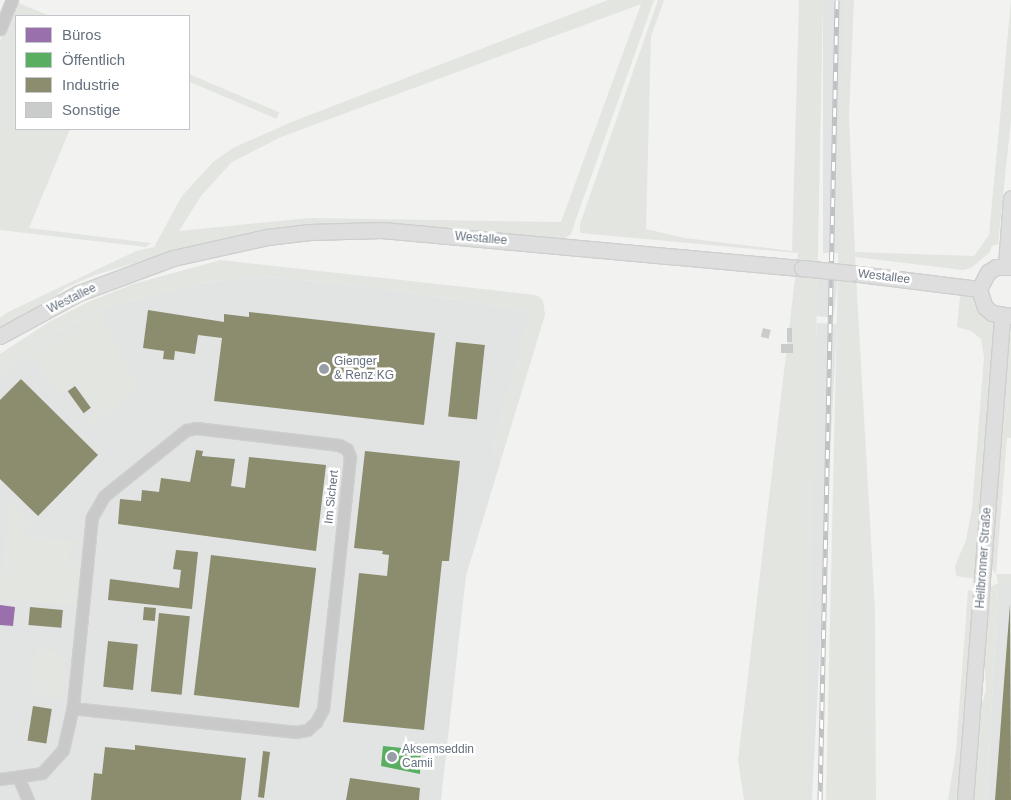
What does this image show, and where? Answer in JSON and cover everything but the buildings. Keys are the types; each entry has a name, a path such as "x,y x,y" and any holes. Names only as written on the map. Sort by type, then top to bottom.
{"main road":[{"path":"1006,316 984,307 979,289 988,272 1009,266 1011,198"},
{"name":"Westallee","path":"0,336 79,293 174,258 267,237 310,232 382,230 802,268 979,289"},
{"name":"Heilbronner Straße","path":"966,800 1006,316"}],"street":[{"path":"0,29 12,0"},
{"name":"Im Sichert","path":"0,779 19,779 42,773 54,764 69,734 92,517 104,496 186,430 196,428 338,444 347,449 350,457 324,699 316,722 307,730 296,732 72,708"},
{"path":"19,779 28,800"}],"shaded area":[{"path":"608,0 654,0 571,234 562,240 421,227 173,252 95,275 65,288 53,299 0,328 0,318 8,312 136,251 154,247 182,196 213,162 233,148 289,123","holes":["641,4 561,222 309,218 179,231 201,196 232,162 281,137"]},
{"path":"658,0 664,0 651,37 646,229 685,238 792,251 799,0 823,0 807,800 744,800 738,760 798,253 580,233 580,224"},
{"path":"823,0 844,0 844,253 823,253"},
{"path":"844,0 854,0 849,117 855,252 974,256 989,235 1011,0 1011,120 998,244 992,246 990,252 971,268 963,270 855,257 875,611 876,800 826,800"},
{"path":"16,2 48,15 15,15 15,130 70,130 29,228 151,243 146,247 0,230 0,41"},
{"path":"190,74 279,112 276,119 190,82"},
{"path":"221,260 536,295 543,300 545,315 500,463 493,448 529,311 374,287 260,276 202,283 112,305 52,334 0,369 0,354 49,322 88,302 133,284"},
{"path":"260,276 374,287 530,311 493,448 500,463 466,576 441,800 0,800 0,369 52,334 112,305 202,283"},
{"path":"818,276 838,278 834,318 814,316"},
{"path":"961,287 1002,316 983,580 956,576 955,566 966,540 972,508 984,357 981,339 971,331 957,327"},
{"path":"101,313 139,387 93,425 87,417 96,410 76,382 58,394 37,362 28,359 18,364 0,381 0,374 30,352"},
{"path":"817,323 837,324 812,800 792,799"},
{"path":"1011,329 1011,438 1007,438 996,574 988,565"},
{"path":"8,500 31,522 22,536 75,541 75,551 70,551 69,563 79,563 76,606 0,599"},
{"path":"996,574 1011,574 1011,584 998,584 987,800 972,800 978,713 986,691 983,637 987,594 990,587 998,583"},
{"path":"998,583 1011,584 1011,800 987,800"},
{"path":"968,590 976,592 961,800 948,800 956,750"},
{"path":"36,649 56,651 56,657 66,658 62,699 34,696 35,681 29,680"}],"railway":[{"path":"820,800 837,0"}],"place":[{"name":"Gienger & Renz KG","path":"324,369"},
{"name":"Aksemseddin Camii","path":"392,757"}]}
